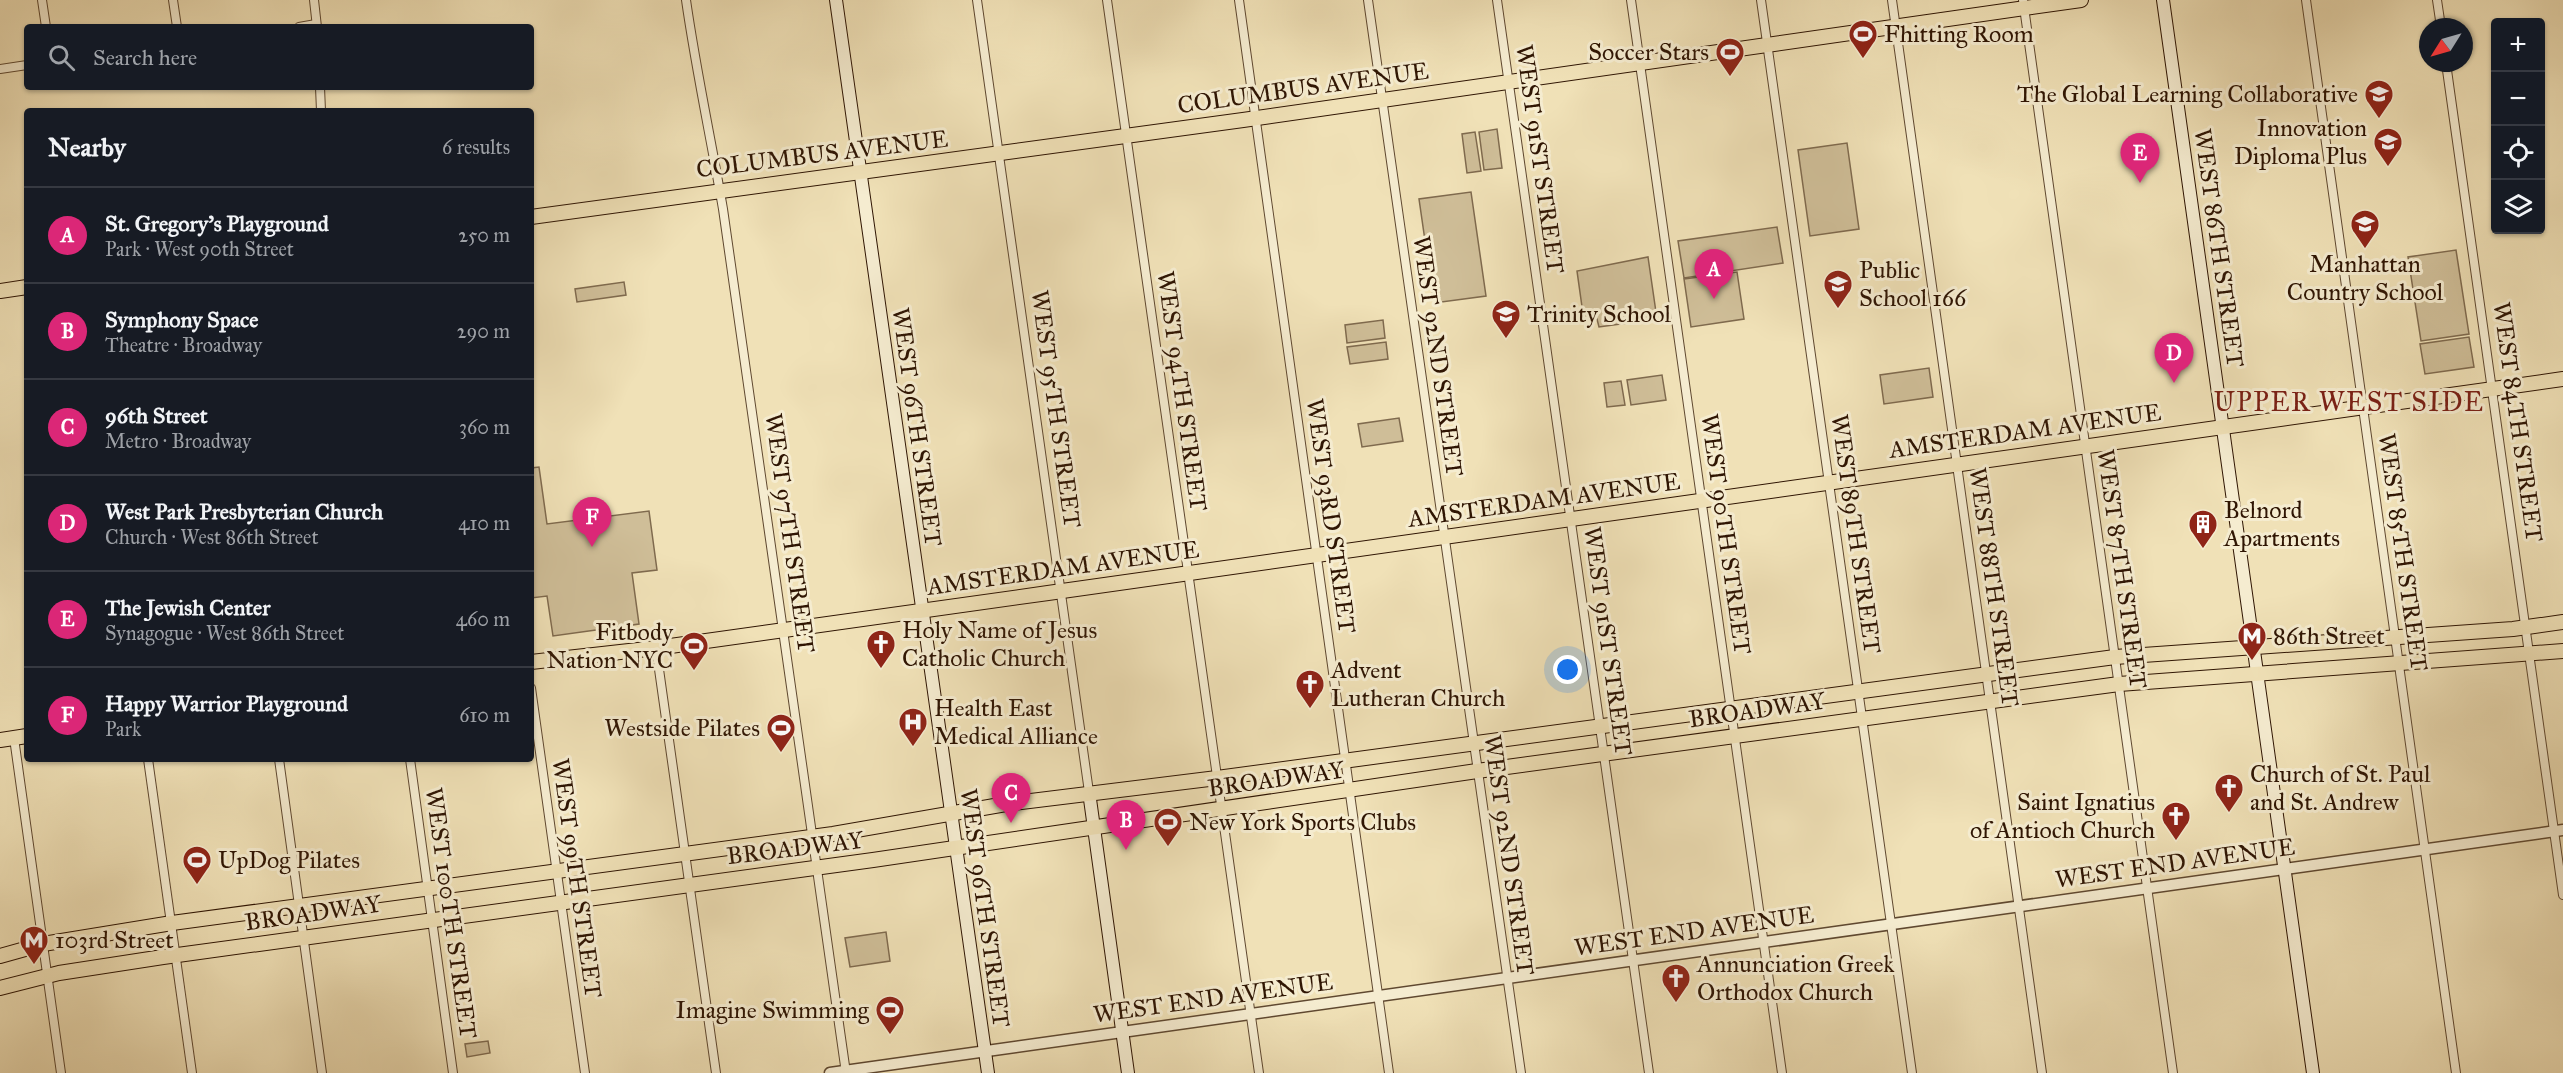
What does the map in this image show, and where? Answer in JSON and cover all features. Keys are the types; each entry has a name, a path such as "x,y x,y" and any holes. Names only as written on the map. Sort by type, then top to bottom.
{"main road":[{"name":"WEST 96TH STREET","path":"836,0 954,849 988,1073"},
{"name":"COLUMBUS AVENUE","path":"534,217 1640,64 1896,26 2023,4 2081,0"},
{"name":"WEST 86TH STREET","path":"2163,0 2313,1073"},
{"path":"0,291 24,287"},
{"name":"AMSTERDAM AVENUE","path":"534,662 656,648 2563,379"},
{"name":"BROADWAY","path":"0,956 43,944 172,923 813,837 950,812 1089,792 1217,778 2115,657 2395,638 2563,622"},
{"name":"BROADWAY","path":"0,988 47,975 176,955 954,849 1477,771 2119,684 2563,651"},
{"path":"0,740 21,737"},
{"name":"WEST 95TH STREET","path":"1089,792 1128,1073"}],"street":[{"path":"42,0 46,24"},
{"path":"173,0 177,24"},
{"path":"314,0 316,24"},
{"name":"WEST 97TH STREET","path":"686,0 697,80 706,111 720,190 846,1072"},
{"name":"WEST 95TH STREET","path":"977,0 1089,792"},
{"name":"WEST 94TH STREET","path":"1107,0 1259,1073"},
{"name":"WEST 93RD STREET","path":"1239,0 1389,1073"},
{"name":"WEST 92ND STREET","path":"1368,0 1521,1073"},
{"name":"WEST 91ST STREET","path":"1497,0 1649,1073"},
{"name":"WEST 90TH STREET","path":"1631,0 1782,1073"},
{"name":"WEST 89TH STREET","path":"1761,0 1912,1073"},
{"name":"WEST 88TH STREET","path":"1892,0 2042,1073"},
{"name":"WEST 85TH STREET","path":"2306,0 2456,1073"},
{"path":"2437,0 2440,18"},
{"name":"WEST 87TH STREET","path":"2023,4 2173,1073"},
{"path":"0,69 24,65"},
{"name":"WEST 84TH STREET","path":"2447,72 2530,655 2559,830 2563,895"},
{"path":"320,90 321,108"},
{"path":"656,648 716,1073"},
{"name":"WEST 99TH STREET","path":"534,710 585,1073"},
{"path":"21,737 43,944 61,1073"},
{"path":"148,762 192,1073"},
{"path":"279,762 322,1073"},
{"name":"WEST 100TH STREET","path":"410,762 453,1073"},
{"name":"WEST END AVENUE","path":"831,1073 2559,830"}],"shaded area":[{"path":"1497,129 1502,168 1484,170 1479,132"},
{"path":"1475,132 1481,171 1467,173 1462,134"},
{"path":"1847,143 1859,229 1810,236 1798,150"},
{"path":"1471,192 1486,296 1434,303 1419,199"},
{"path":"1777,227 1783,263 1684,278 1678,241"},
{"path":"2456,250 2469,334 2421,341 2408,257"},
{"path":"1648,257 1657,319 1599,327 1597,319 1584,321 1577,271"},
{"path":"1737,272 1744,319 1691,327 1684,279"},
{"path":"624,282 626,295 577,302 575,289"},
{"path":"1383,320 1385,338 1347,343 1345,325"},
{"path":"2469,337 2474,367 2425,374 2420,344"},
{"path":"1386,342 1388,359 1350,364 1347,347"},
{"path":"1929,368 1933,397 1884,404 1880,375"},
{"path":"1662,375 1666,400 1631,405 1627,380"},
{"path":"1621,381 1625,405 1607,407 1604,383"},
{"path":"1399,418 1403,441 1362,447 1358,424"},
{"path":"539,467 547,524 649,511 657,570 632,573 639,624 553,636 547,596 534,598 534,468"},
{"path":"886,932 890,961 850,967 845,938"},
{"path":"488,1041 490,1053 467,1057 465,1044"}],"place":[{"name":"Fhitting Room","path":"1863,60"},
{"name":"Soccer Stars","path":"1730,78"},
{"name":"The Global Learning Collaborative","path":"2379,120"},
{"name":"Innovation Diploma Plus","path":"2388,168"},
{"name":"The Jewish Center","path":"2140,183"},
{"name":"Manhattan Country School","path":"2365,250"},
{"name":"St. Gregory's Playground","path":"1714,299"},
{"name":"Public School 166","path":"1838,310"},
{"name":"Trinity School","path":"1506,340"},
{"name":"West Park Presbyterian Church","path":"2174,383"},
{"name":"Happy Warrior Playground","path":"592,547"},
{"name":"Belnord Apartments","path":"2203,550"},
{"name":"86th Street","path":"2252,662"},
{"name":"Holy Name of Jesus Catholic Church","path":"881,670"},
{"name":"Fitbody Nation NYC","path":"694,672"},
{"name":"Advent Lutheran Church","path":"1310,710"},
{"name":"Health East Medical Alliance","path":"913,748"},
{"name":"Westside Pilates","path":"781,754"},
{"name":"Church of St. Paul and St. Andrew","path":"2229,814"},
{"name":"96th Street","path":"1011,823"},
{"name":"Saint Ignatius of Antioch Church","path":"2176,842"},
{"name":"New York Sports Clubs","path":"1168,848"},
{"name":"Symphony Space","path":"1126,850"},
{"name":"UpDog Pilates","path":"197,886"},
{"name":"103rd Street","path":"34,966"},
{"name":"Annunciation Greek Orthodox Church","path":"1676,1004"},
{"name":"Imagine Swimming","path":"890,1036"}],"district":[{"name":"UPPER WEST SIDE","path":"2349,401"}]}
